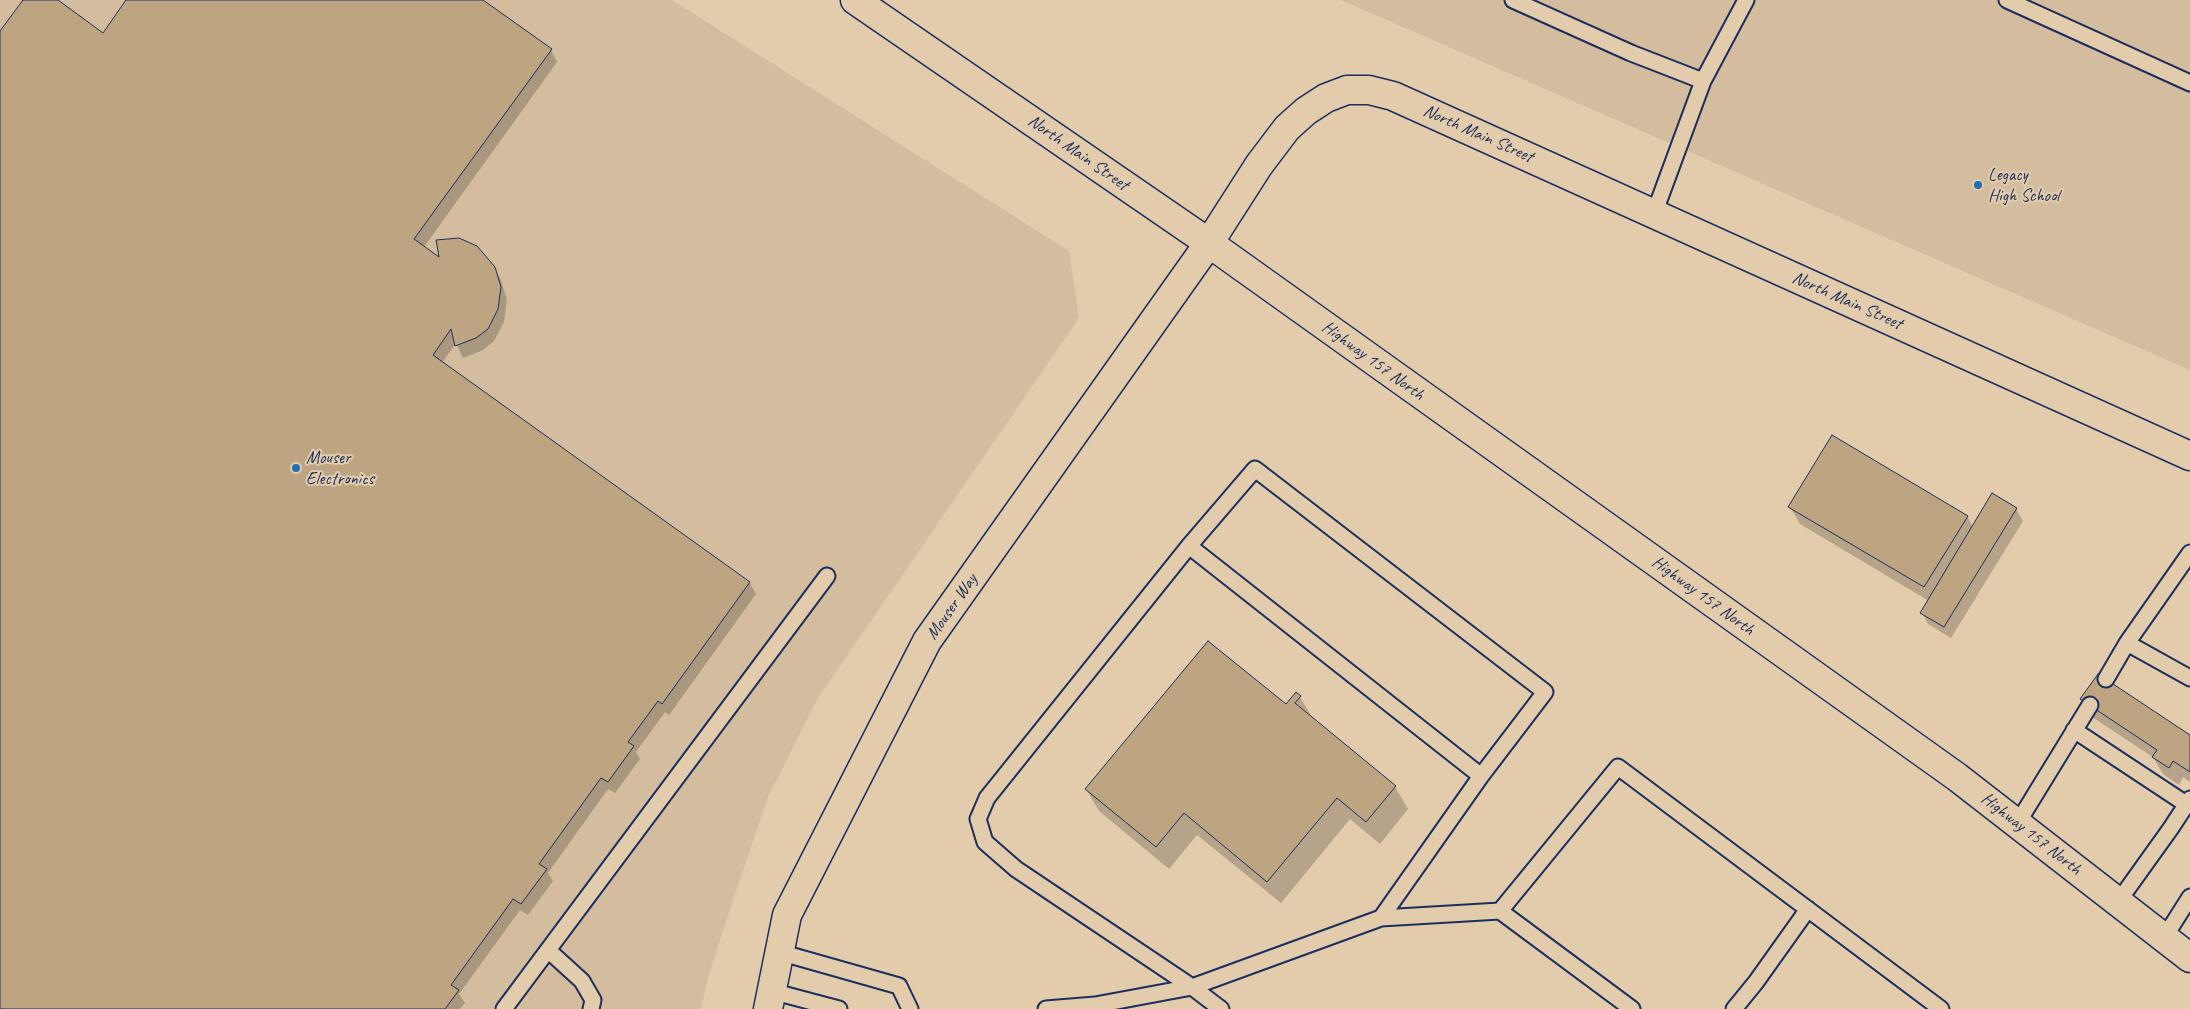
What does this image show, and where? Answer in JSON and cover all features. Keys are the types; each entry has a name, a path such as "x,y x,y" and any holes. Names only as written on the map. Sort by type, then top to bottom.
{"main road":[{"name":"North Main Street","path":"855,0 1209,243 1259,165 1287,128 1306,111 1320,102 1347,90 1369,90 1393,96 2190,456"},
{"name":"Highway 157 North","path":"1209,243 1958,777 2190,958"},
{"name":"Mouser Way","path":"770,1000 787,916 927,641 1209,243"}],"lane":[{"path":"1513,0 1631,53 1703,81"},
{"path":"1654,214 1703,81 1746,0"},
{"path":"2007,0 2190,83"},
{"path":"1221,1009 1192,987 1016,869 985,842 978,819 987,798 1188,546 1255,469 1545,692 1481,776 1381,918"},
{"path":"1188,546 1481,776"},
{"path":"2106,679 2128,643 2190,553"},
{"path":"504,1009 827,576"},
{"path":"2128,643 2190,678"},
{"path":"2017,824 2090,705"},
{"path":"2074,730 2188,802 2118,902"},
{"path":"1500,911 1618,767 1941,1009"},
{"path":"2164,938 2190,897"},
{"path":"1734,1009 1756,982 1808,909"},
{"path":"1046,1009 1095,1007 1192,987 1381,918 1500,911 1627,1007"},
{"path":"548,950 582,981 593,1000 591,1009"},
{"path":"779,952 899,986 910,1009"},
{"path":"770,1000 839,1009"}],"shaded area":[{"name":"Mouser Electronics","path":"0,0 672,0 1069,251 1079,318 818,698 768,797 708,978 701,1009 0,1009"},
{"name":"Legacy High School","path":"1341,0 2190,0 2190,370"}],"building":[{"name":"Mouser Electronics","path":"23,0 58,0 103,33 126,0 483,0 552,49 414,239 439,257 436,240 459,238 477,246 495,267 501,287 498,309 488,329 476,338 455,346 451,329 433,355 750,582 662,704 658,701 628,742 634,746 608,782 601,778 539,864 547,869 521,904 513,899 451,985 459,990 445,1009 0,1009 0,31"},
{"path":"1832,435 1968,516 1924,587 1788,507"},
{"path":"1992,493 2017,508 1944,627 1920,613"},
{"path":"1208,641 1286,704 1296,692 1301,696 1295,703 1396,786 1366,822 1337,798 1267,882 1184,813 1156,847 1085,789"},
{"path":"2098,674 2190,735 2190,772 2173,761 2169,768 2152,757 2157,750 2080,699"}],"place":[{"name":"Legacy High School","path":"1978,185"},
{"name":"Mouser Electronics","path":"296,468"}]}
